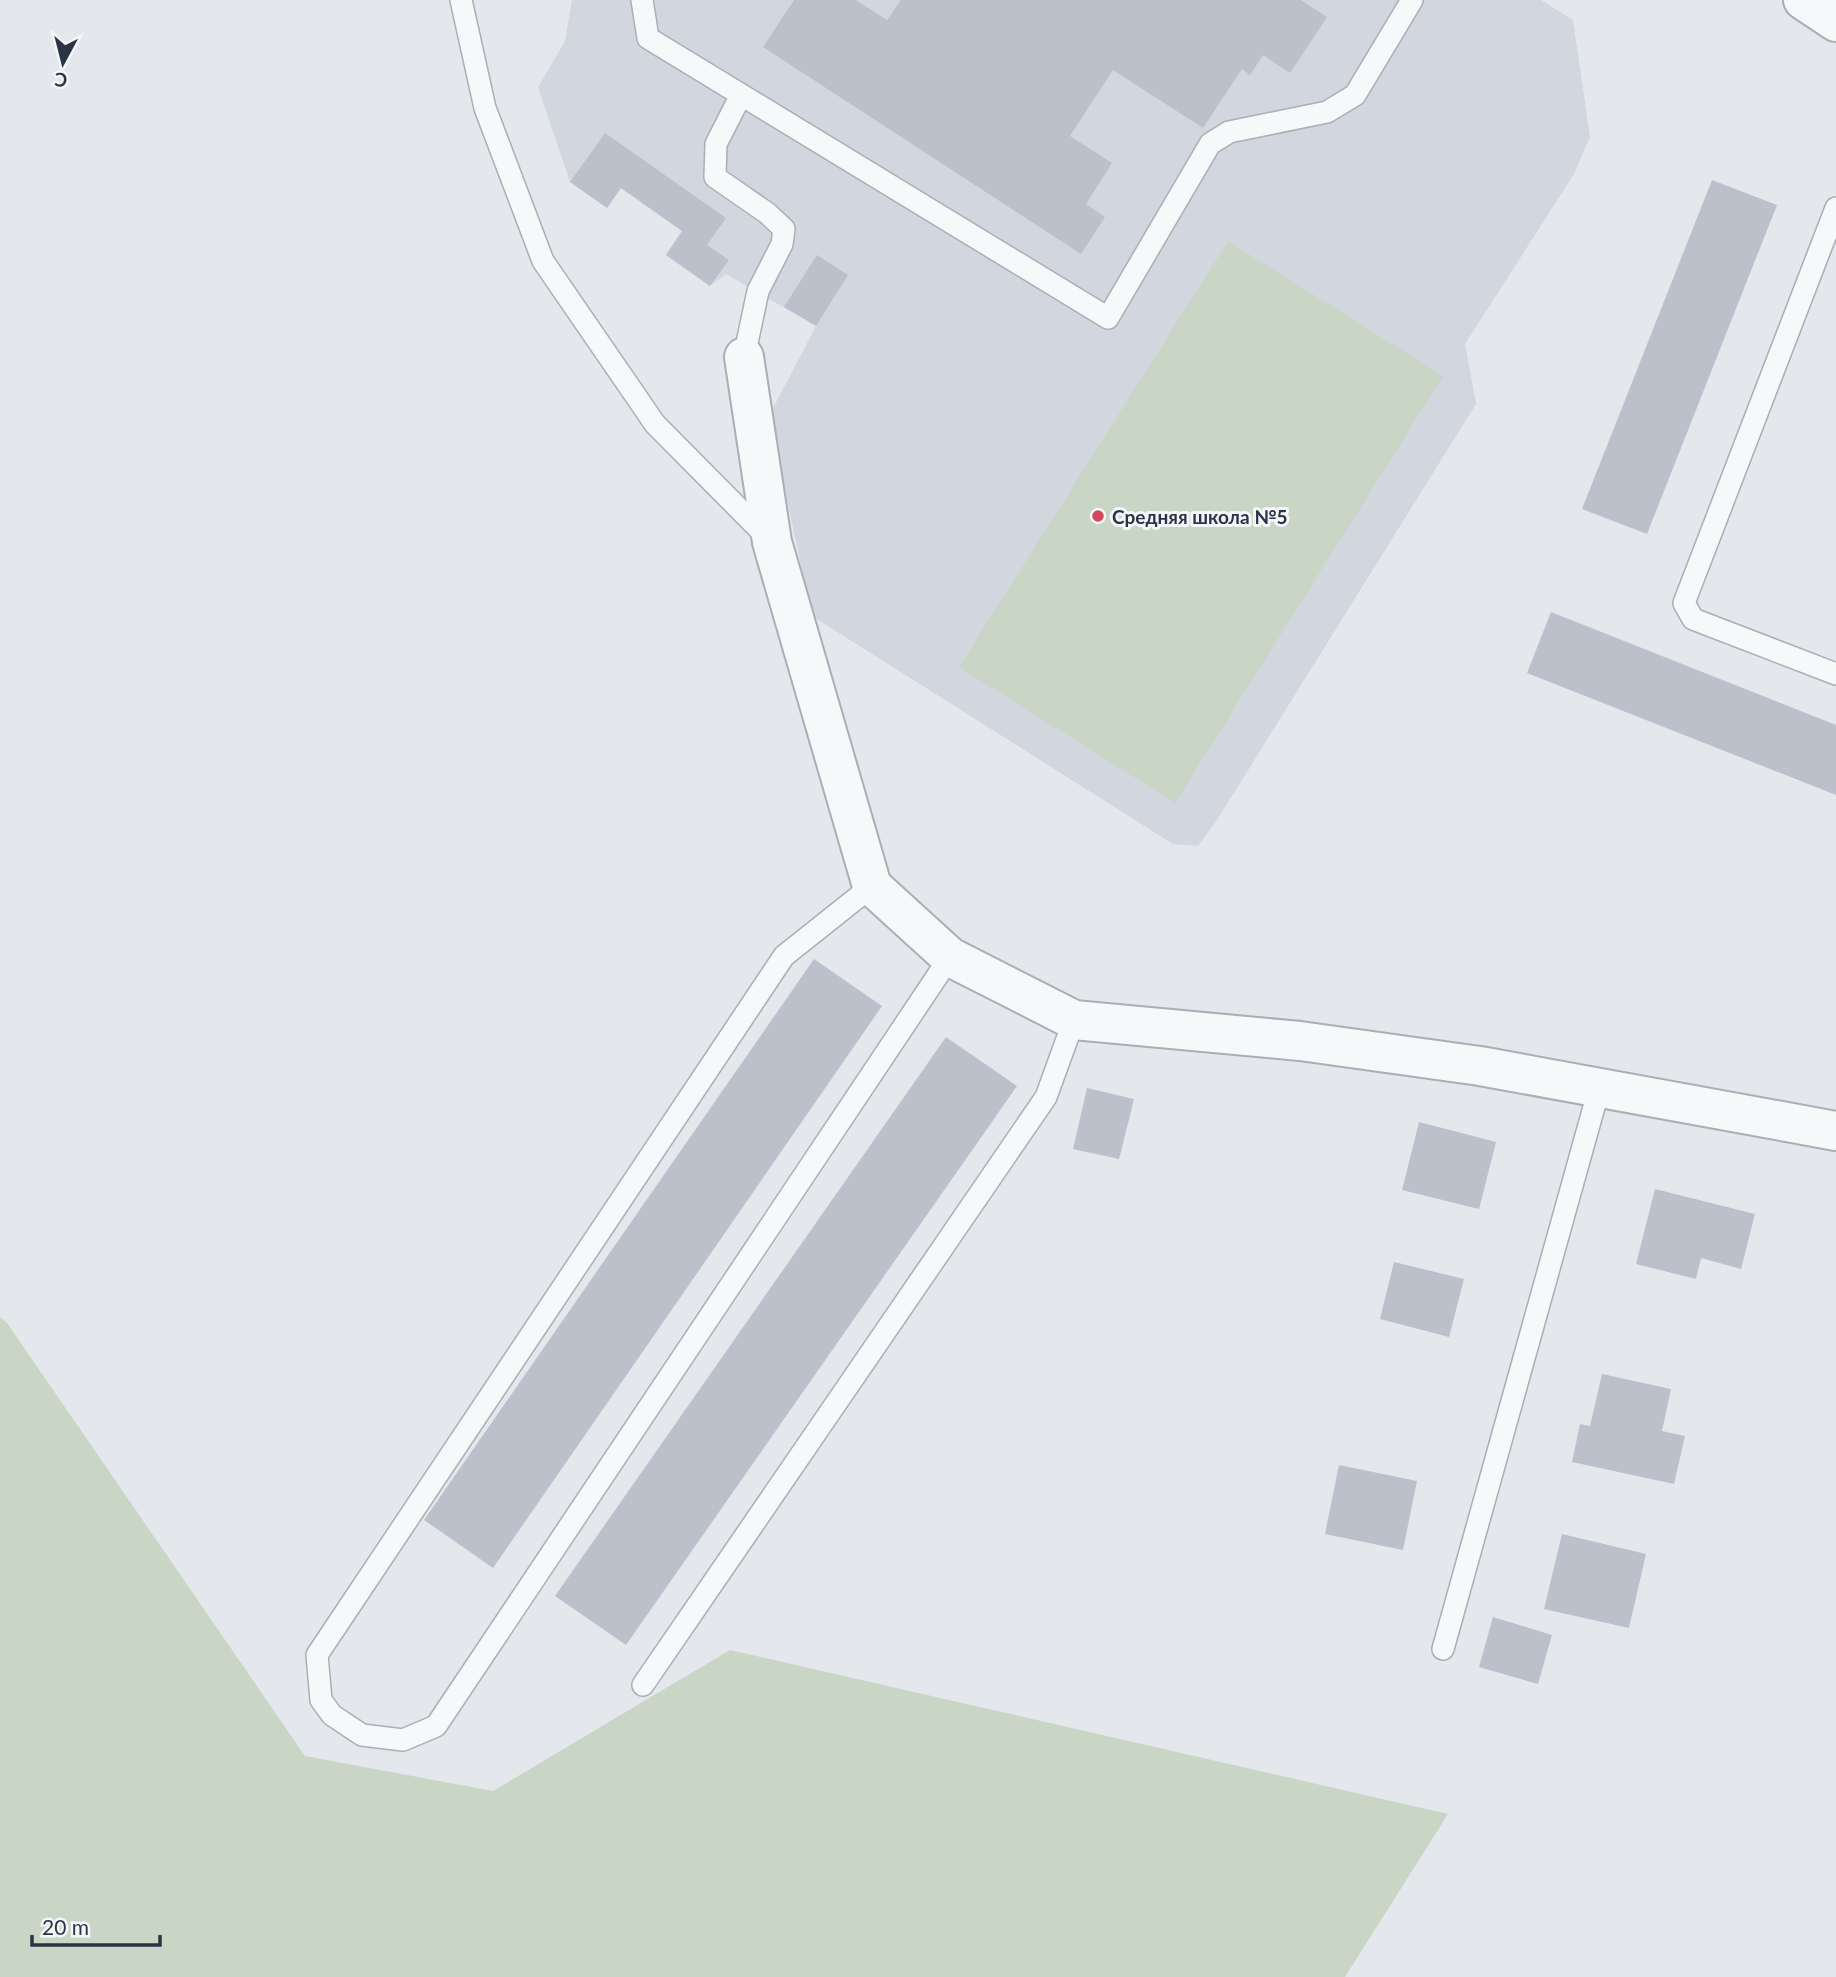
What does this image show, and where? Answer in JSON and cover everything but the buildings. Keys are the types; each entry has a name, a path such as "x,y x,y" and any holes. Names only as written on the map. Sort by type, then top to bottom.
{"street":[{"path":"1803,0 1836,22"},
{"path":"744,357 772,542 872,886 950,957 1074,1020 1314,1043 1480,1066 1836,1132"}],"lane":[{"path":"461,0 485,108 542,261 655,424 772,542"},
{"path":"642,0 648,38 1108,318 1210,144 1229,132 1327,111 1355,95 1412,0"},
{"path":"741,95 716,144 715,177 767,213 784,229 782,244 758,291 744,357"},
{"path":"1836,208 1684,603 1693,619 1836,674"},
{"path":"872,886 784,956 317,1655 321,1700 331,1715 362,1735 402,1740 436,1726 950,957"},
{"path":"643,1685 1046,1097 1074,1020"},
{"path":"1443,1649 1599,1089"}],"shaded area":[{"name":"Средняя школа №5","path":"572,0 1541,0 1573,20 1590,137 1574,174 1465,344 1476,404 1217,820 1198,846 1173,844 812,616 769,416 816,326 726,274 710,286 666,255 682,231 621,188 607,208 570,182 538,87 565,41"}],"green space":[{"path":"1228,241 1443,376 1175,803 959,667"},
{"path":"0,1317 7,1323 305,1756 493,1791 730,1650 1448,1814 1345,1977 0,1977"}],"place":[{"name":"Средняя школа №5","path":"1098,516"}]}
